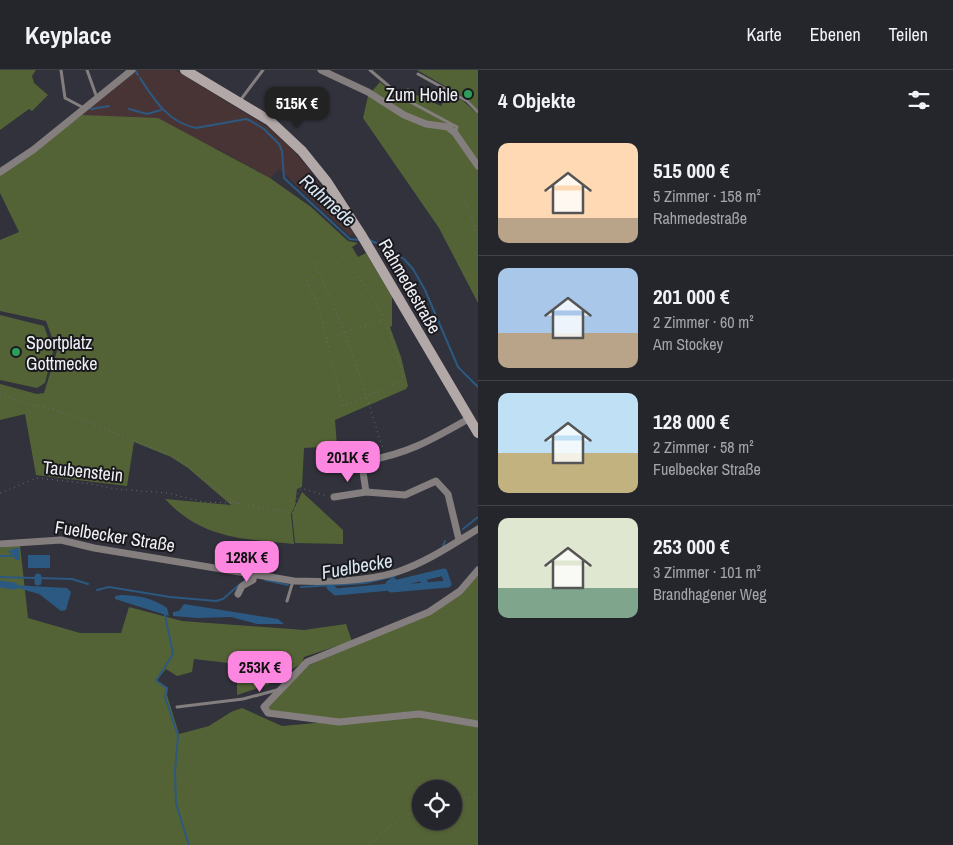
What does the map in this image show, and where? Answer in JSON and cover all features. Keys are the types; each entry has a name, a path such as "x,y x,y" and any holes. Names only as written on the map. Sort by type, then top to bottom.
{"main road":[{"name":"Rahmedestraße","path":"185,70 270,121 302,151 327,182 364,240 478,433"}],"street":[{"path":"0,172 33,150 132,70"},
{"path":"321,70 368,92 404,115 426,124 448,127 455,133 478,166"},
{"path":"366,492 362,465 366,461 386,457 422,445 470,418"},
{"path":"334,497 366,492 404,495 436,481 448,494 459,540"},
{"name":"Fuelbecker Straße","path":"0,544 62,540 94,548 294,581 379,577 414,565 478,529"},
{"path":"478,570 449,600 382,633 314,658 265,704 264,710 268,713 339,722 419,714 478,724"},
{"path":"238,594 242,586 253,580 254,574"}],"lane":[{"path":"61,70 65,98 84,108"},
{"path":"87,70 97,98"},
{"path":"239,102 263,70"},
{"path":"370,70 404,98 448,120 457,127 455,133"},
{"path":"418,74 467,101 478,112"},
{"path":"288,601 294,581"},
{"path":"177,707 243,699 279,690"}],"path":[{"path":"464,197 478,237"},
{"path":"304,276 318,305 343,406 367,397 403,379 396,346 384,320 354,271 328,241"},
{"path":"314,263 329,293 344,332 386,457"},
{"path":"326,338 384,320"},
{"path":"0,394 28,404 54,409 175,457 236,503"},
{"name":"Taubenstein","path":"0,493 37,478 91,484 116,489 167,493 204,502 236,503 292,513 294,512 299,490 304,489 334,497"},
{"path":"462,799 478,796"},
{"path":"369,845 399,818 412,812"}],"shaded area":[{"path":"138,70 175,70 269,128 291,148 308,168 355,236 349,235 279,169 270,178 216,148 82,115"}],"green space":[{"path":"0,70 36,70 32,76 34,83 48,95 32,111 29,109 0,130"},
{"name":"Zum Hohle","path":"417,70 478,70 478,110 467,99"},
{"path":"380,82 401,99 408,87 410,92 441,106 448,93 463,101 478,114 478,303 439,228 363,118 368,96"},
{"path":"82,115 158,118 270,178 311,207 348,241 358,243 352,247 358,257 366,253 392,297 392,326 390,327 401,357 408,386 406,389 335,420 337,446 304,448 302,487 297,489 295,506 291,514 294,544 224,535 194,522 165,499 231,505 188,468 171,457 134,442 127,486 36,475 25,414 0,420 0,384 37,394 44,393 57,351 46,321 0,311 0,240 19,232 0,193 0,174"},
{"name":"Sportplatz Gottmecke","path":"0,315 44,326 53,352 45,383 37,388 0,380"},
{"path":"302,492 343,530 343,544 295,543 292,514"},
{"path":"20,545 28,618 80,633 121,633 129,607 182,621 304,630 346,624 352,641 304,657 302,663 267,685 237,695 237,664 194,659 192,672 177,676 166,669 157,680 168,688 167,695 179,734 209,726 231,712 242,708 282,726 327,722 329,718 268,710 266,707 307,666 427,615 459,595 478,574 478,845 0,845 0,548"}],"water":[{"path":"19,548 20,560 16,560 8,551"},
{"path":"28,555 50,555 50,568 28,568"},
{"path":"14,585 67,588 71,592 66,610 61,611 39,594 14,587"},
{"path":"115,596 151,599 167,608 169,616 115,599"},
{"path":"184,604 278,619 284,624 257,624 231,617 197,618 173,616 173,612 179,611"}],"waterway":[{"name":"Rahmede","path":"135,70 138,75"},
{"name":"Rahmede","path":"140,78 163,109 170,116 186,125 196,128 246,119 264,129 279,144 282,151 284,178 350,239 359,240"},
{"path":"91,109 109,106"},
{"path":"129,109 147,114 161,110"},
{"name":"Rahmede","path":"369,240 386,247 404,259 413,269 425,290 458,367 478,387"},
{"name":"Fuelbecke","path":"463,529 478,517"},
{"name":"Fuelbecke","path":"443,546 445,541"},
{"path":"0,556 11,556"},
{"path":"444,572 448,584 425,586 423,577 444,572"},
{"name":"Fuelbecke","path":"301,587 365,583 395,576"},
{"name":"Fuelbecke","path":"0,577 72,579 88,584"},
{"name":"Fuelbecke","path":"38,577 38,582"},
{"path":"330,587 336,592 390,587 389,584 393,581 394,584 423,577 425,586 391,589 390,587"},
{"name":"Fuelbecke","path":"243,582 248,578"},
{"name":"Fuelbecke","path":"265,580 288,585"},
{"path":"0,584 14,586"},
{"name":"Fuelbecke","path":"97,590 109,587 170,597 216,601 223,599 239,585"},
{"path":"165,615 173,654 156,681 167,688 165,697 178,736 175,771 176,804 189,845"}],"place":[{"name":"Zum Hohle","path":"468,94"},
{"name":"Sportplatz Gottmecke","path":"16,352"}]}
